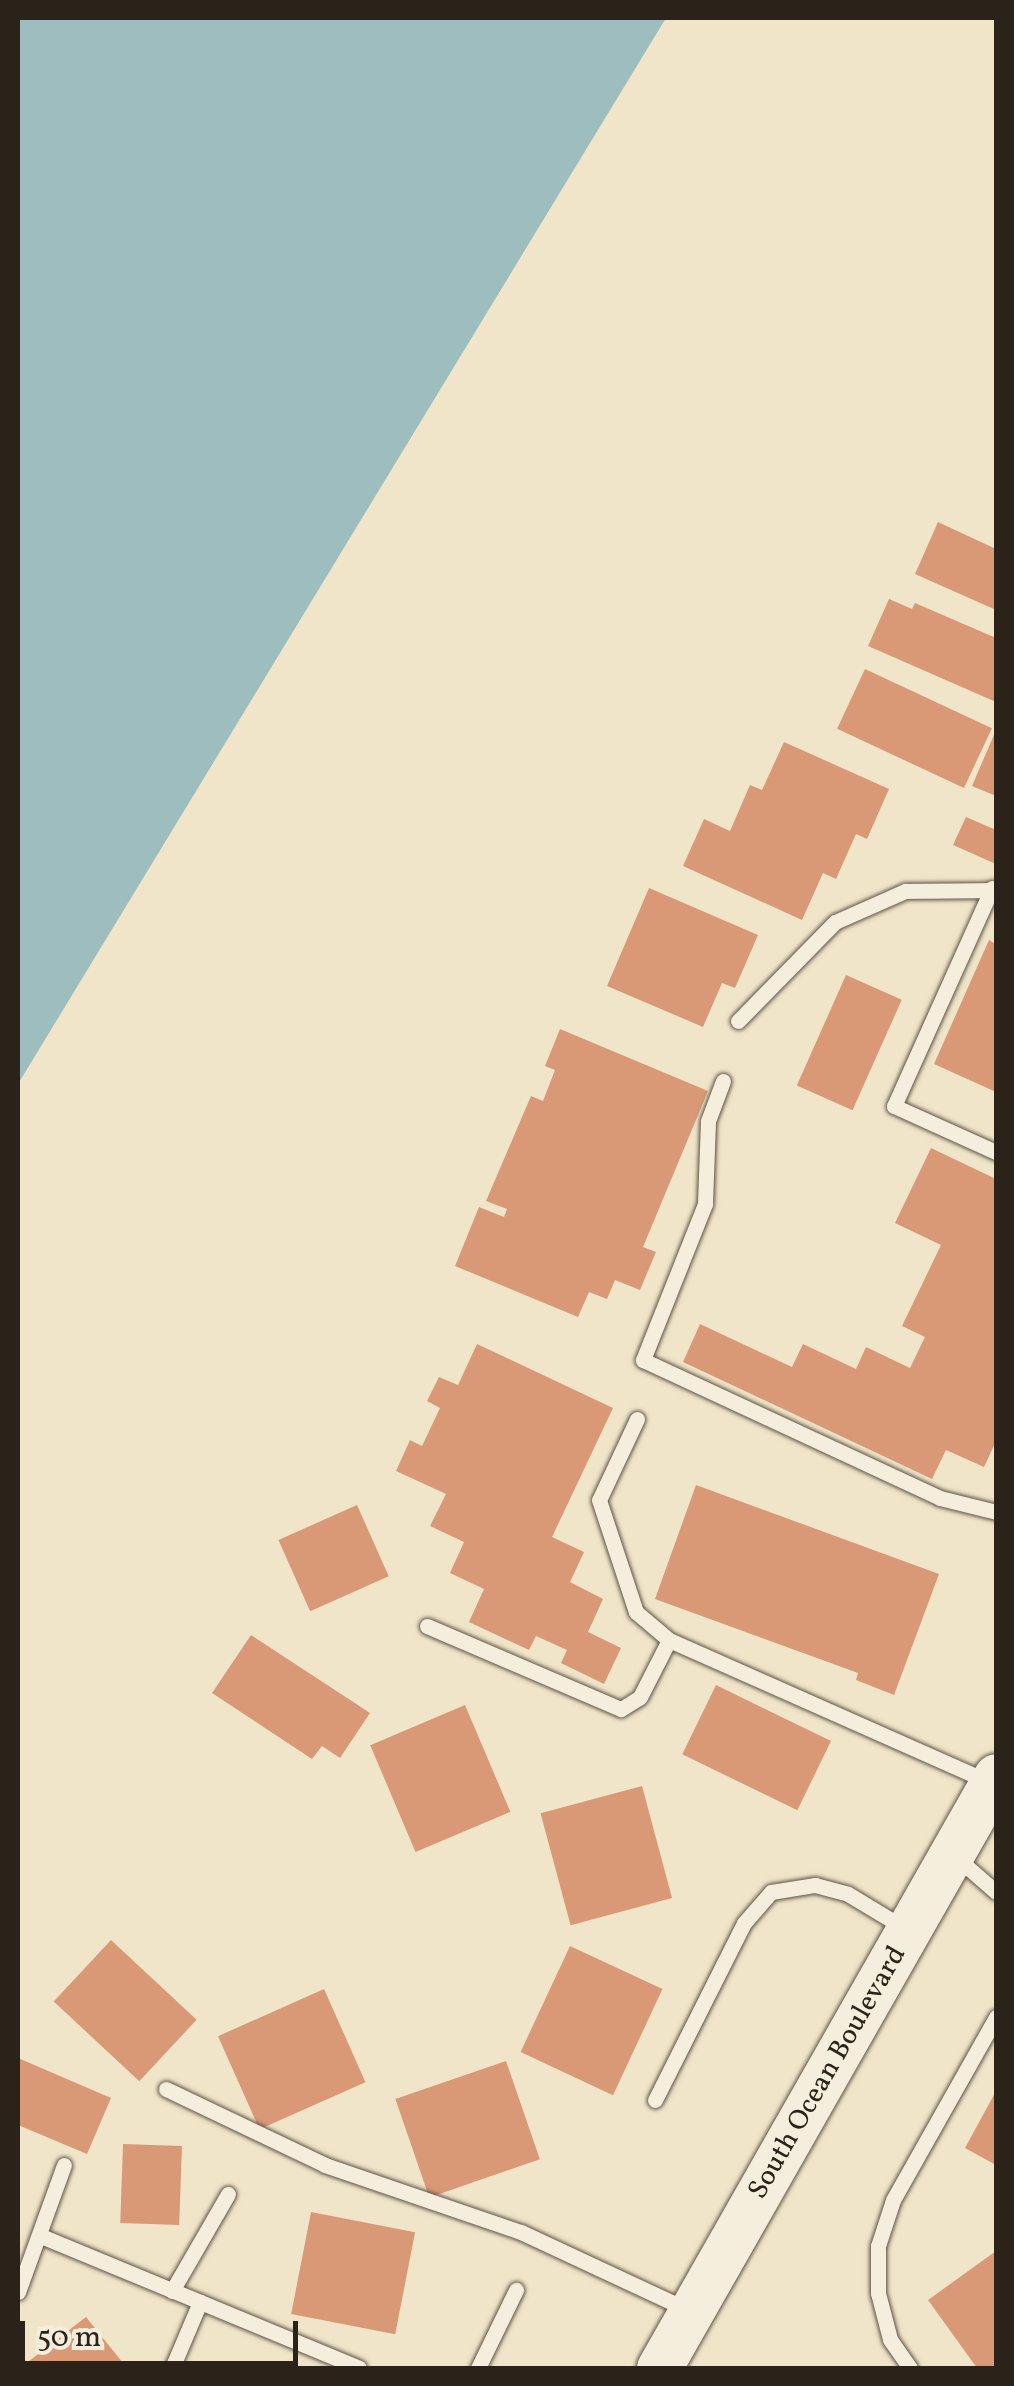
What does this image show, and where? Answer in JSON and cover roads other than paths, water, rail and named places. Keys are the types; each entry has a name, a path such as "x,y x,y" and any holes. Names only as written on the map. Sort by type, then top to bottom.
{"main road":[{"name":"South Ocean Boulevard","path":"659,2368 994,1780"}],"lane":[{"path":"738,1021 835,922 905,892 994,889 894,1106 996,1152"},
{"path":"723,1080 708,1121 705,1204 643,1360 940,1498 996,1512"},
{"path":"637,1419 599,1500 636,1612 668,1640 994,1780"},
{"path":"427,1626 621,1709 640,1697 668,1640"},
{"path":"953,1854 996,1892"},
{"path":"655,2100 744,1923 771,1892 815,1885 848,1894 910,1930"},
{"path":"910,2368 890,2339 878,2292 878,2246 892,2200 996,2017"},
{"path":"166,2089 325,2164 521,2232 692,2312"},
{"path":"18,2292 64,2165"},
{"path":"172,2291 228,2194"},
{"path":"41,2236 359,2368"},
{"path":"478,2368 516,2290"},
{"path":"172,2368 200,2302"}],"water":[{"path":"18,18 666,18 18,1084"}]}
